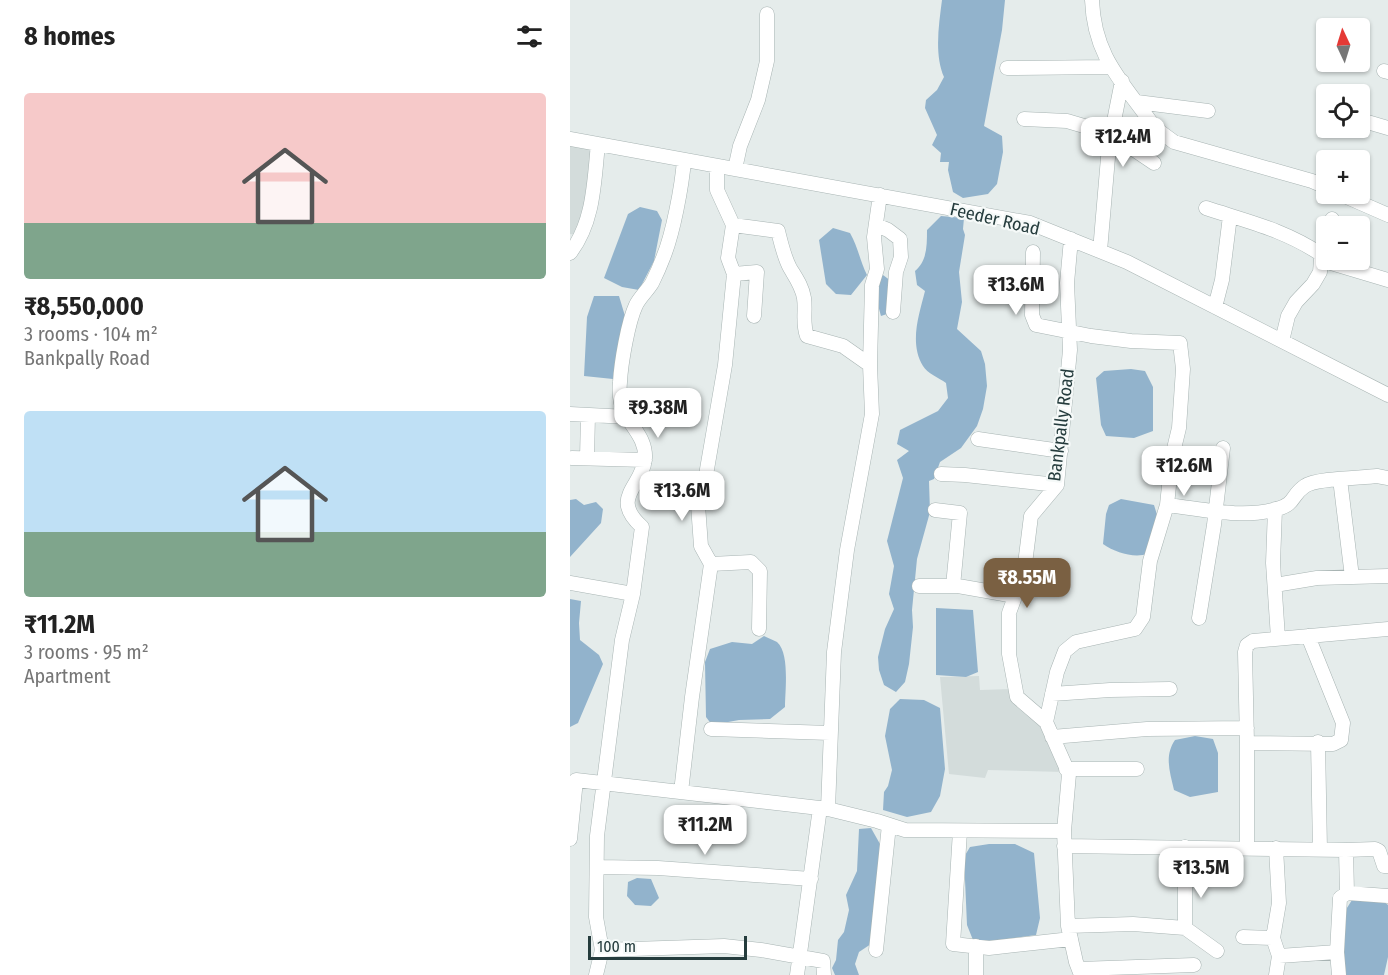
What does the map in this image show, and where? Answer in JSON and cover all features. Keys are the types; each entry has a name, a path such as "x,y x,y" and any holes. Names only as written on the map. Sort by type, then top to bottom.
{"street":[{"path":"1092,0 1093,21 1099,45 1110,67 1155,128 1174,142 1316,183"},
{"path":"735,169 740,146 758,100 767,61 767,14"},
{"path":"1007,68 1110,67"},
{"path":"1100,251 1111,134 1122,81"},
{"path":"1137,102 1208,111"},
{"path":"1024,119 1067,122 1111,134 1154,163"},
{"path":"1370,124 1388,128"},
{"name":"Feeder Road","path":"570,139 1030,223 1127,262 1388,395"},
{"path":"570,253 578,242 590,214 598,144"},
{"path":"596,975 602,950 596,917 597,836 622,640 633,594 642,527 633,519 628,509 629,495 645,460 643,443 638,430 628,417 620,399 620,382 635,306 653,282 664,256 683,177 684,159"},
{"path":"681,792 711,564 701,546 698,504 706,475 725,365 734,274 728,258 733,225 717,190 717,165"},
{"path":"797,975 824,809 834,652 847,550 872,414 870,365 872,285 877,269 874,237 880,195"},
{"path":"1363,204 1388,215"},
{"path":"1206,208 1284,233 1316,249"},
{"path":"1215,307 1222,280 1230,216"},
{"path":"733,225 778,231 790,268 797,276 804,298 803,328 807,336 843,346 870,365"},
{"path":"876,225 900,239 901,257 896,272 893,312"},
{"name":"Bankpally Road","path":"1071,239 1067,283 1070,350 1057,484 1031,516 1024,572 1009,613 1009,654 1017,698 1046,722 1069,774 1064,846 1069,932 1080,972"},
{"path":"1033,252 1032,315 1036,325 1131,341 1180,343 1183,369 1179,428 1172,457 1167,505 1150,561 1143,617 1135,629 1076,642 1065,651 1057,672 1046,722"},
{"path":"1282,341 1288,316 1296,302 1313,284 1320,270"},
{"path":"1364,270 1388,280"},
{"path":"734,274 757,272 754,316"},
{"path":"570,414 628,417"},
{"path":"587,458 588,415"},
{"path":"978,439 1061,451"},
{"path":"1199,618 1223,448"},
{"path":"572,458 645,460"},
{"path":"941,474 1057,484"},
{"path":"1167,505 1242,514 1275,510 1290,505 1298,492 1312,483 1377,476 1388,478"},
{"path":"1340,479 1352,577"},
{"path":"935,510 960,513 953,586"},
{"path":"1275,510 1278,638"},
{"path":"711,564 751,562 760,571 759,629"},
{"path":"1275,585 1317,578 1388,576"},
{"path":"570,583 633,594"},
{"path":"919,586 953,586 1015,596"},
{"path":"1247,848 1245,652 1247,645 1253,640 1388,629"},
{"path":"1247,743 1318,742 1333,744 1341,740 1342,723 1308,636"},
{"path":"1052,694 1170,689"},
{"path":"1052,737 1147,729 1247,728"},
{"path":"711,729 830,733"},
{"path":"1318,742 1320,849"},
{"path":"1066,769 1137,769"},
{"path":"570,839 576,780 824,809 905,830 1064,831"},
{"path":"876,951 890,825"},
{"path":"960,831 953,944 989,948 1069,932 1133,924 1185,928 1217,951"},
{"path":"1064,846 1375,849 1379,851 1384,866 1388,866"},
{"path":"1185,847 1185,928"},
{"path":"1276,849 1279,903 1273,938 1279,956 1276,975"},
{"path":"1346,850 1347,892"},
{"path":"598,867 657,868 811,879"},
{"path":"1339,975 1337,952 1340,898 1347,892 1388,896"},
{"path":"1243,937 1273,938"},
{"path":"602,950 724,946 761,950 822,962 824,975"},
{"path":"976,946 976,975"},
{"path":"1279,956 1337,952"},
{"path":"1080,972 1194,965"}],"shaded area":[{"path":"570,141 594,145 586,213 576,235 570,234"},
{"path":"979,676 980,690 1012,689 1042,724 1064,772 988,770 985,778 949,774 940,677"}],"water":[{"path":"942,0 1005,0 1002,30 984,126 1002,136 1003,152 997,184 988,194 963,198 953,192 948,170 949,162 940,162 941,153 932,145 937,135 925,108 926,100 937,90 944,77 938,49"},
{"path":"640,207 657,211 662,220 654,261 639,290 622,287 604,278 628,214"},
{"path":"941,216 964,218 965,235 959,272 962,302 957,329 981,351 987,386 977,426 961,448 940,462 934,479 929,481 930,512 917,559 909,664 905,682 896,692 884,685 878,657 885,629 894,609 889,594 894,566 887,541 903,478 897,460 909,451 897,444 900,430 938,411 948,398 946,383 923,366 916,338 925,291 917,285 915,271 924,258 927,230"},
{"path":"833,228 850,233 867,275 851,295 836,294 826,284 819,240"},
{"path":"883,275 891,281 887,314 881,316 876,289"},
{"path":"594,296 619,296 625,316 618,369 613,379 584,376 587,317"},
{"path":"1131,369 1145,371 1153,387 1153,431 1134,438 1106,436 1101,425 1096,378 1104,371"},
{"path":"576,499 584,505 596,502 603,509 601,523 570,557 570,500"},
{"path":"1121,499 1154,505 1158,518 1148,554 1125,554 1103,544 1109,505"},
{"path":"570,599 581,601 580,640 599,655 603,664 578,723 570,727"},
{"path":"936,608 973,610 978,672 966,677 936,675"},
{"path":"764,636 777,642 784,655 785,707 770,719 739,720 712,725 706,717 705,662 710,649 732,642 752,644"},
{"path":"900,699 924,700 940,708 945,769 940,796 931,812 907,817 883,810 884,792 892,770 885,736 890,709"},
{"path":"1195,736 1213,739 1218,753 1218,792 1190,797 1174,790 1169,758 1175,740"},
{"path":"871,828 880,844 881,859 871,944 859,952 855,964 859,975 835,975 832,968 836,960 838,940 844,932 849,910 846,895 857,871 859,829"},
{"path":"1015,844 1034,853 1040,918 1036,935 993,941 973,940 967,925 964,857 970,847"},
{"path":"637,878 651,879 659,898 651,906 635,905 627,896 628,882"},
{"path":"1352,900 1383,901 1388,905 1388,957 1384,975 1346,975 1343,964 1345,911"}]}
